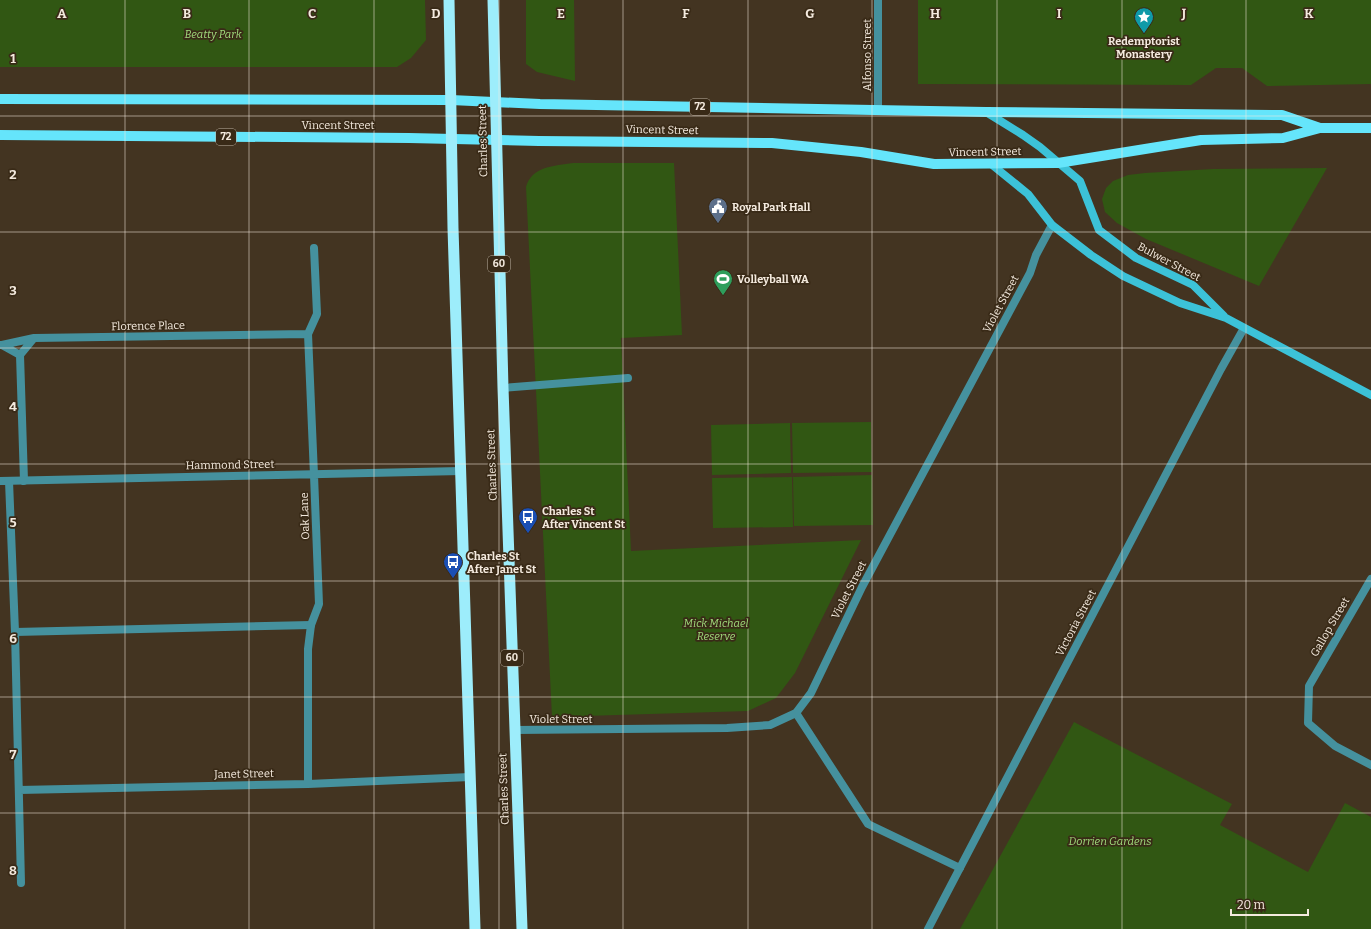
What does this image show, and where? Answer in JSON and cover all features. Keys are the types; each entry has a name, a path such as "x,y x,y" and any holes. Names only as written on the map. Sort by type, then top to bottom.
{"highway":[{"path":"449,0 475,929"},
{"name":"Charles Street","path":"493,0 503,388 522,929"}],"main road":[{"name":"Vincent Street","path":"0,99 451,100 556,104 1282,116 1320,128"},
{"name":"Bulwer Street","path":"986,112 1040,147 1080,180 1099,230 1136,258 1193,285 1226,318"},
{"name":"Vincent Street","path":"0,135 772,143 862,152 934,164 991,164 1058,163 1201,140 1283,138 1320,128 1371,128"},
{"name":"Bulwer Street","path":"991,164 1028,194 1052,225 1091,255 1123,276 1180,304 1226,318 1371,395"}],"street":[{"name":"Alfonso Street","path":"878,0 878,110"},
{"name":"Violet Street","path":"515,730 726,728 770,725 796,713 811,693 862,587 1030,273 1036,255 1052,225"},
{"name":"Oak Lane","path":"308,784 308,649 311,625 319,604 308,334 317,314 314,248"},
{"name":"Victoria Street","path":"928,929 1221,369 1244,328"},
{"name":"Florence Place","path":"1,345 34,338 308,334"},
{"path":"24,481 20,355 34,338"},
{"path":"1,345 20,355"},
{"path":"503,388 628,378"},
{"name":"Hammond Street","path":"0,481 461,471"},
{"path":"9,481 15,632 21,883"},
{"name":"Gallop Street","path":"1371,579 1309,686 1308,723 1335,746 1371,765"},
{"path":"15,632 311,625"},
{"path":"796,713 868,824 960,868"},
{"name":"Janet Street","path":"19,790 308,784 470,777"}],"green space":[{"name":"Beatty Park","path":"0,0 425,0 426,40 411,58 397,67 0,67"},
{"path":"526,0 574,0 575,81 537,72 526,64"},
{"name":"Redemptorist Monastery","path":"918,0 1371,0 1371,84 1267,86 1242,68 1216,68 1191,85 918,84"},
{"name":"Mick Michael Reserve","path":"573,163 674,163 682,335 621,338 631,551 861,540 795,673 776,698 748,711 552,717 526,187 529,180 538,171 551,166"},
{"path":"1327,168 1259,286 1146,239 1117,223 1105,212 1102,199 1106,188 1113,181 1128,175 1213,169"},
{"path":"871,422 872,472 793,473 792,423"},
{"path":"790,423 791,473 712,475 711,425"},
{"path":"872,475 873,525 794,526 793,477"},
{"path":"792,477 793,527 713,528 712,478"},
{"name":"Dorrien Gardens","path":"1074,722 1232,804 1220,825 1308,872 1345,803 1371,817 1371,929 960,929"}],"place":[{"name":"Redemptorist Monastery","path":"1144,34"},
{"name":"Royal Park Hall","path":"718,224"},
{"name":"Volleyball WA","path":"723,296"},
{"name":"Charles St After Vincent St","path":"528,534"},
{"name":"Charles St After Janet St","path":"453,579"}]}
